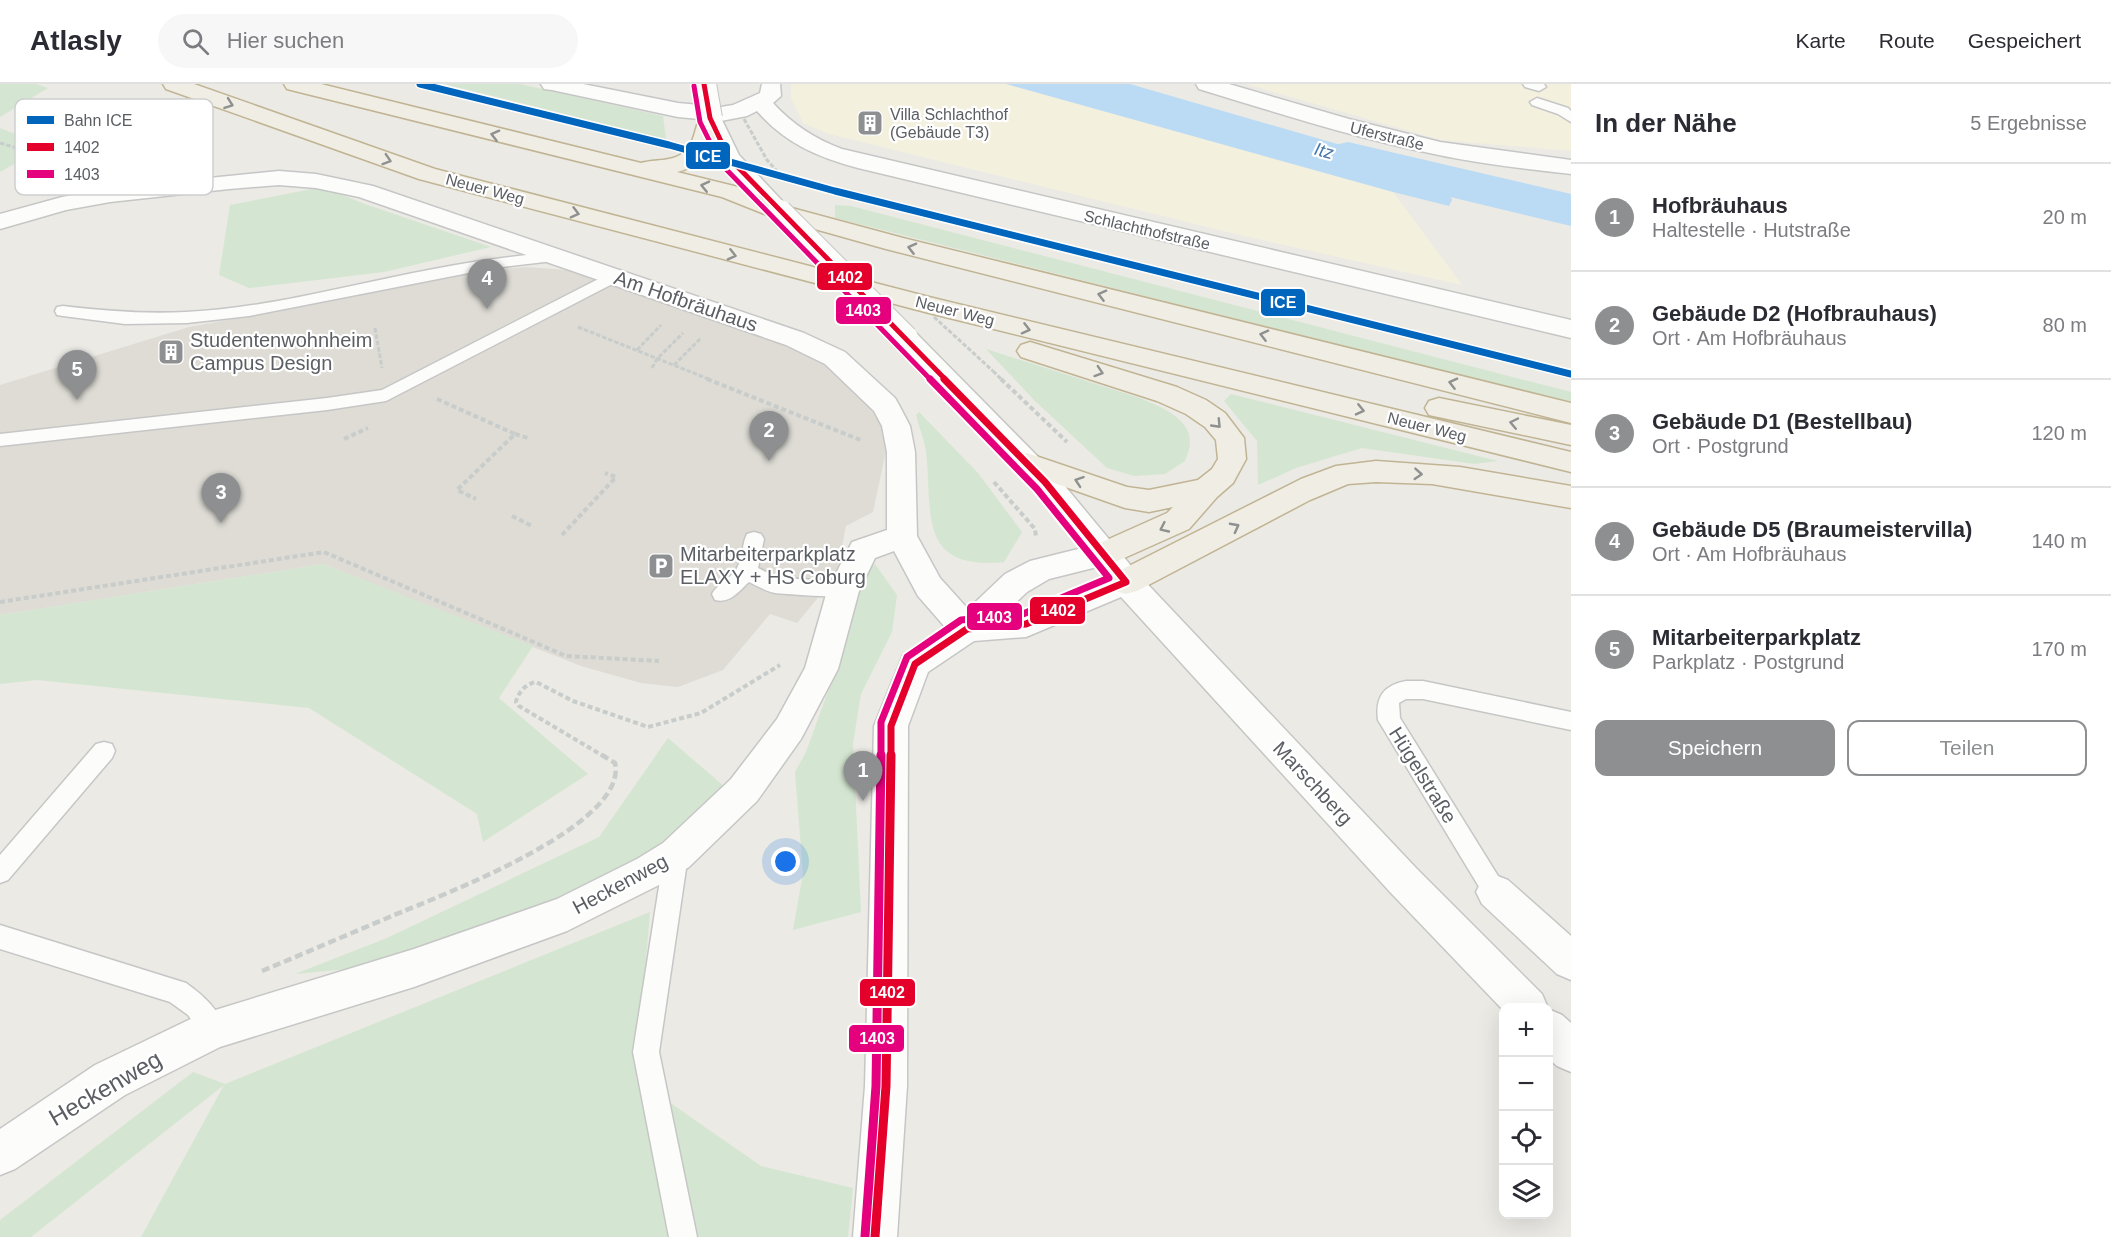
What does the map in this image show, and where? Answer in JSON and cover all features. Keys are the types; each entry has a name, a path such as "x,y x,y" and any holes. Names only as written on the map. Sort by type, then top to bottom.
{"highway":[{"name":"Neuer Weg","path":"174,84 427,174 929,305 1571,462"},
{"name":"Neuer Weg","path":"226,84 347,128 447,159 678,221 1364,392 1571,435"},
{"path":"295,84 730,192 780,212 895,244 1571,413"},
{"path":"628,168 665,167 689,160 700,151 710,118"},
{"path":"929,305 966,330 1167,394 1196,407 1215,420 1230,438 1232,459 1223,476 1207,489 1178,521 1102,555"},
{"path":"1027,463 1125,497 1149,501 1207,489"},
{"path":"1126,582 1183,555 1303,491 1346,475 1381,472 1446,476 1571,497"}],"street":[{"path":"552,84 678,110 721,114 739,111 758,99"},
{"name":"Marschberg","path":"704,84 710,118 729,158 1045,482 1126,582 1404,881 1523,1003"},
{"name":"Uferstraße","path":"1207,84 1320,119 1424,145 1483,156 1571,167"},
{"name":"Schlachthofstraße","path":"758,99 779,124 799,139 828,153 866,164 1571,329"},
{"name":"Am Hofbräuhaus","path":"213,184 279,178 316,180 365,191 795,339 835,358 885,405 896,426 901,452 902,536 929,587 967,628"},
{"name":"Am Hofbräuhaus","path":"0,222 62,204 110,195"},
{"name":"Heckenweg","path":"0,1154 110,1080 213,1029 414,968 567,913 650,872 676,855 744,790 789,729 821,669 843,591 863,550 902,536"},
{"path":"875,1237 886,1086 891,726 915,664 967,628 1016,583 1041,569 1102,555"},
{"path":"967,628 1026,624 1126,582"},
{"name":"Hügelstraße","path":"1495,892 1571,961"},
{"path":"1553,1034 1571,1052"}],"lane":[{"path":"1537,102 1563,111 1571,118"},
{"path":"63,311 102,319 171,320 235,313 305,302 429,274 502,261 556,257"},
{"path":"0,440 327,404 386,395 614,276"},
{"path":"722,594 747,572 754,539"},
{"path":"747,572 775,585 826,587 843,591"},
{"name":"Hügelstraße","path":"1495,892 1389,720 1388,700 1395,691 1423,690 1571,721"},
{"path":"0,872 104,752"},
{"path":"676,855 646,1052 683,1237"},
{"path":"0,938 177,992 197,1006 213,1029"}],"path":[{"path":"758,99 767,160 788,184"},
{"path":"568,323 873,445"},
{"path":"652,368 657,358 688,327"},
{"path":"375,328 386,395"},
{"path":"993,371 1073,448"},
{"path":"433,397 528,438"},
{"path":"344,439 374,424"},
{"path":"476,499 457,490 515,434"},
{"path":"562,535 616,477 605,472"},
{"path":"512,516 532,526"},
{"path":"0,602 324,552 566,656 659,661"},
{"path":"255,975 502,869 541,849 600,804 614,787 617,773 615,763 519,706 516,702 517,697 528,684 536,682 573,701 648,727 701,713 777,668"}],"shaded area":[{"path":"791,84 1006,84 1338,175 1393,192 1462,285 1240,235 829,134 803,123 791,98"},
{"path":"1246,84 1571,84 1571,151 1441,140"},
{"path":"526,267 568,270 604,279 820,359 859,392 889,437 873,512 846,526 836,576 797,623 770,614 723,670 678,687 641,683 581,666 323,564 0,615 0,385 189,327 271,312 443,274"}],"green space":[{"path":"0,84 36,84 48,88 30,99 15,99 15,108 0,117"},
{"path":"444,84 520,84 663,116 666,139"},
{"path":"0,128 15,134 15,164 0,172"},
{"path":"322,187 491,247 384,272 249,288 219,275 230,205"},
{"path":"835,205 851,206 1571,392 1571,403 835,218"},
{"path":"986,349 1140,398 1164,409 1180,420 1189,434 1190,445 1185,461 1165,474 1134,476 1107,468 1035,401"},
{"path":"1231,394 1498,461 1474,464 1362,448 1296,468 1258,485 1257,441 1224,401"},
{"path":"919,412 978,473 1022,532 1004,562 976,562 956,557 942,547 931,515 926,451 916,415"},
{"path":"323,564 533,646 499,698 588,774 483,842 477,814 309,708 37,680 0,684 0,615"},
{"path":"875,564 897,595 892,632 861,694 853,743 861,912 793,930 803,873 795,772 806,752 839,661 850,587"},
{"path":"668,738 726,788 675,835 601,881 370,967 295,974 387,938 599,837"},
{"path":"650,912 636,1079 761,1166 853,1188 848,1237 141,1237 224,1085 31,1237 0,1237 0,1220 193,1072 225,1084"}],"water":[{"path":"1006,84 1130,84 1444,175 1452,200 1449,206 1393,192"}],"waterway":[{"name":"Itz","path":"1348,157 1571,210"}],"rail line":[{"name":"ICE","path":"420,84 669,145 835,191 1571,374"}],"transit line":[{"name":"1402","path":"704,84 710,118 729,158 1045,482 1126,582 1026,624 967,629 915,664 891,726 886,1086 875,1237"},
{"name":"1403","path":"694,86 700,122 721,164 1037,489 1109,578 1023,614 961,620 907,657 881,722 876,1086 865,1236"}],"place":[{"name":"Villa Schlachthof (Gebäude T3)","path":"870,123"},
{"name":"Gebäude D5 (Braumeistervilla)","path":"487,309"},
{"name":"Studentenwohnheim Campus Design","path":"171,352"},
{"name":"Mitarbeiterparkplatz","path":"77,400"},
{"name":"Gebäude D2 (Hofbrauhaus)","path":"769,461"},
{"name":"Gebäude D1 (Bestellbau)","path":"221,523"},
{"name":"Mitarbeiterparkplatz ELAXY + HS Coburg","path":"661,566"},
{"name":"Hofbräuhaus","path":"863,801"}]}
